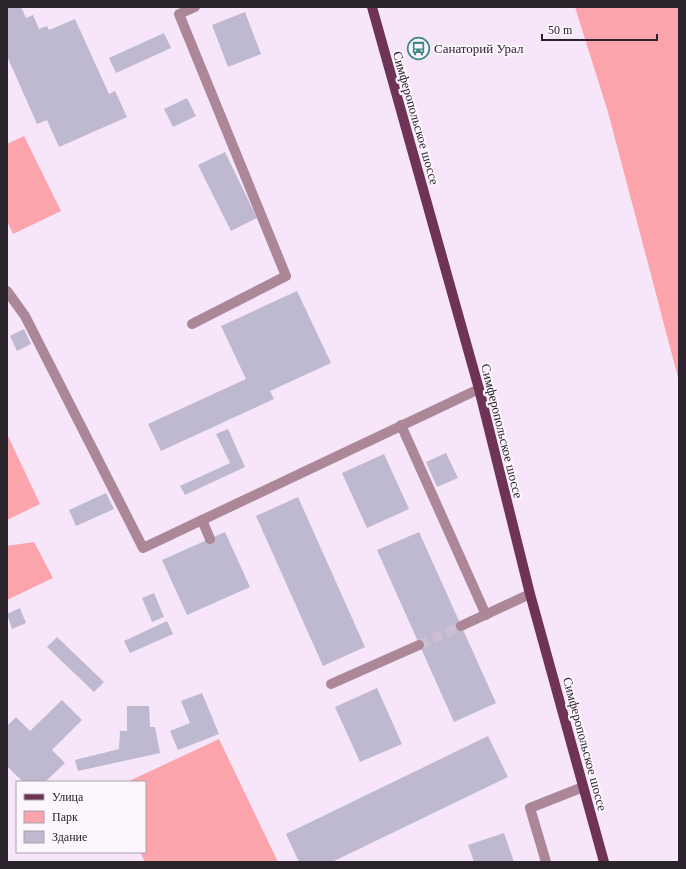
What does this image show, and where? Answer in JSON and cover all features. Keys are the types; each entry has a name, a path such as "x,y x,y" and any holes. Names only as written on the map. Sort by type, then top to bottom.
{"main road":[{"name":"Симферопольское шоссе","path":"372,7 479,388 530,594 604,862"}],"street":[{"path":"192,324 286,276 179,14 195,7"},
{"path":"7,292 25,316 143,548 479,388"},
{"path":"401,425 486,615"},
{"path":"202,520 210,539"},
{"path":"461,626 530,594"},
{"path":"331,684 419,644"},
{"path":"546,862 530,808 583,787"}],"green space":[{"path":"575,7 679,7 679,381 608,112"},
{"path":"24,136 61,211 13,234 7,221 7,144"},
{"path":"7,434 40,504 7,520"},
{"path":"34,542 53,578 7,600 7,546"},
{"path":"219,739 278,862 145,862 140,853 146,853 146,781 129,781"}],"building":[{"path":"7,7 21,7 26,18 33,15 39,29 47,26 49,30 75,19 109,94 115,91 127,117 59,147 47,120 37,124 7,56"},
{"path":"245,12 261,54 228,67 212,25"},
{"path":"164,33 171,48 116,73 109,58"},
{"path":"187,98 196,116 173,127 164,109"},
{"path":"225,152 257,218 231,231 198,165"},
{"path":"297,291 331,363 270,391 274,399 161,451 148,424 246,379 221,326"},
{"path":"24,329 31,344 17,351 10,336"},
{"path":"228,429 245,467 185,495 180,486 230,463 216,434"},
{"path":"446,453 458,478 437,487 426,462"},
{"path":"384,454 409,509 367,528 342,473"},
{"path":"106,493 114,509 76,526 69,510"},
{"path":"298,497 365,647 323,666 256,516"},
{"path":"225,532 250,587 187,615 162,560"},
{"path":"419,532 496,703 454,722 377,550"},
{"path":"154,593 164,617 152,622 142,598"},
{"path":"20,608 26,623 12,629 7,614"},
{"path":"167,621 173,634 130,653 124,641"},
{"path":"57,637 104,682 94,692 47,647"},
{"path":"377,688 402,744 360,762 335,707"},
{"path":"202,693 219,734 178,750 170,731 190,723 181,701"},
{"path":"62,700 82,720 52,750 65,763 46,781 22,781 7,766 7,726 16,717 30,731"},
{"path":"127,706 149,706 150,727 155,727 160,753 78,771 75,760 119,749 120,731 127,731"},
{"path":"488,736 508,777 332,862 299,862 286,834"},
{"path":"504,833 514,862 474,862 468,845"}],"tunnel":[{"path":"419,645 461,626"}],"place":[{"name":"Санаторий Урал","path":"419,48"}]}
